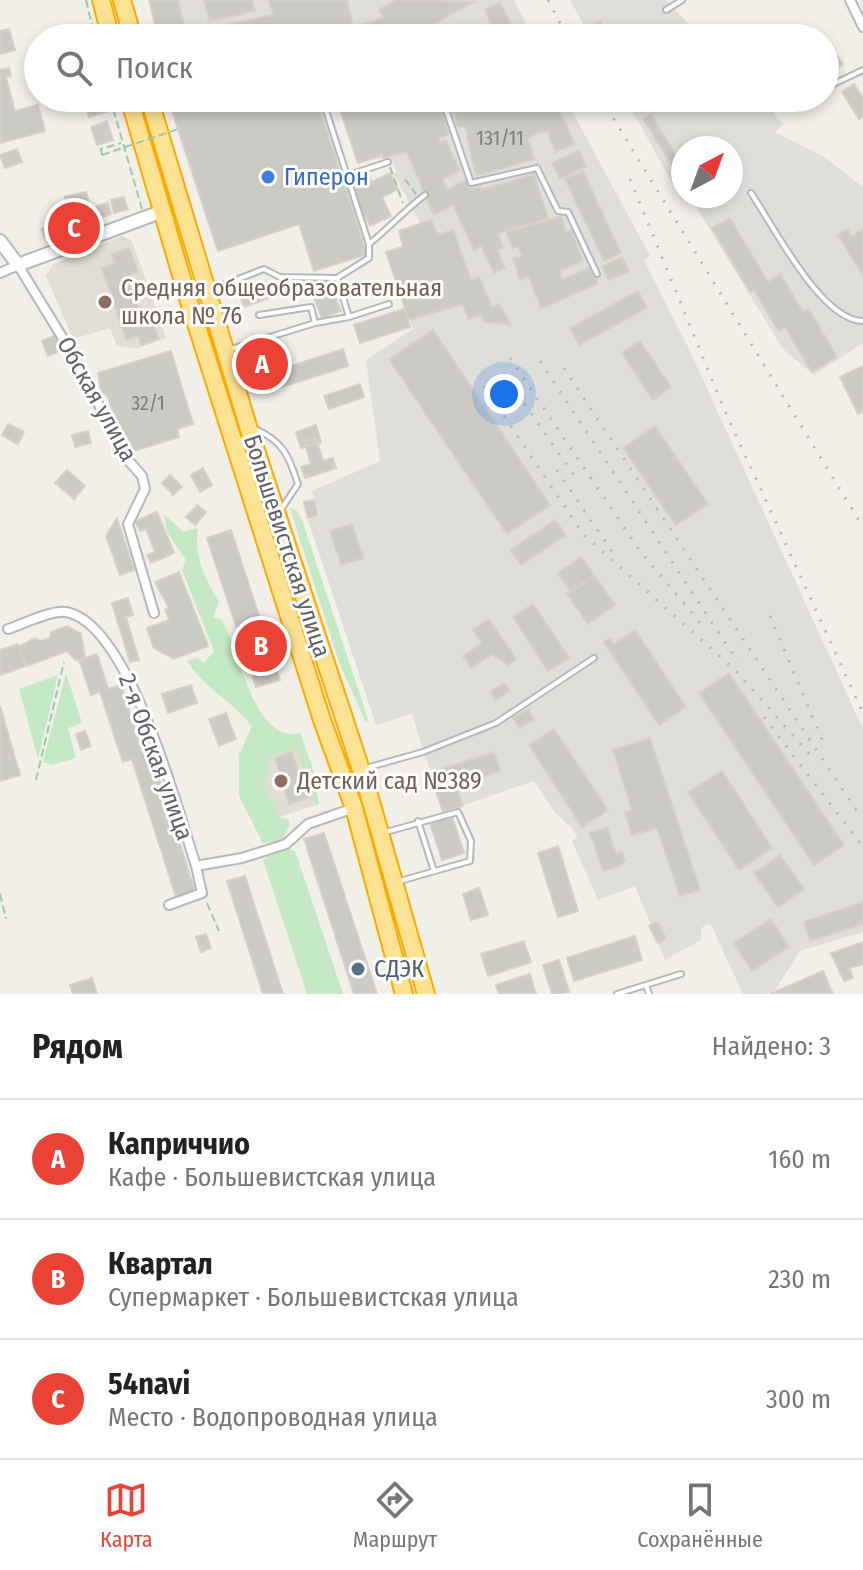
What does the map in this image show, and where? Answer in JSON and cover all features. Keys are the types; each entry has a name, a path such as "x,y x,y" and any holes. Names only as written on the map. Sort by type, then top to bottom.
{"highway":[{"path":"101,0 107,24"},
{"path":"122,0 129,24"},
{"name":"Большевистская улица","path":"133,112 341,775 354,808 404,994"},
{"name":"Большевистская улица","path":"153,112 248,426 361,769 426,994"}],"street":[{"path":"850,0 863,27"},
{"path":"0,273 163,211"},
{"name":"Обская улица","path":"0,241 108,410 128,460 142,476 145,489 128,524 154,613"},
{"name":"2-я Обская улица","path":"8,629 63,611 82,618 101,634 123,667 160,754 196,866 242,858 286,844 308,824 354,808"},
{"path":"169,905 202,893 196,866"}],"lane":[{"path":"666,10 682,0"},
{"path":"839,81 863,70"},
{"path":"207,291 264,269 280,277 337,278 369,258 369,244 326,112"},
{"path":"447,112 471,183 537,168 558,211 568,212 597,274"},
{"path":"346,176 388,162"},
{"path":"751,193 819,296 854,321 863,321"},
{"path":"369,244 395,223 405,208 423,197"},
{"path":"337,278 349,317"},
{"path":"225,351 389,304"},
{"path":"259,315 311,307 315,323"},
{"path":"248,426 274,437 287,451 291,462 298,484 277,517"},
{"path":"341,775 423,752 496,723 594,658"},
{"path":"380,834 458,812 471,841 470,861 394,882"},
{"path":"418,821 434,871"},
{"path":"617,994 681,974"},
{"path":"646,985 649,994"}],"path":[{"path":"86,0 92,24"},
{"path":"113,112 145,217"},
{"path":"121,143 101,149 102,155 178,129"},
{"path":"388,162 405,208"},
{"path":"405,179 423,197"},
{"path":"36,780 64,662"},
{"path":"202,893 219,931"},
{"path":"0,894 6,919"}],"shaded area":[{"path":"149,0 514,0 526,24 155,24"},
{"path":"570,0 666,0 689,24 583,24"},
{"path":"341,112 573,112 650,256 644,261 688,347 863,729 863,932 800,951 775,990 766,994 743,994 710,923 701,928 701,940 665,960 635,886 598,900 572,841 578,838 556,814 534,781 443,812 412,714 376,725 308,520 320,516 312,491 380,461 366,360 413,329 386,252 403,246 399,231 420,223 394,174 397,172 390,156 358,163"},
{"path":"633,112 772,112 784,124 775,132 824,157 863,187 863,343 814,375 783,349 697,208 743,208 743,136 671,136 671,180"},
{"name":"Средняя общеобразовательная школа № 76","path":"122,236 132,241 166,338 136,349 117,346 110,328 73,339 46,276 53,264"},
{"name":"Детский сад №389","path":"300,733 312,766 319,804 263,822 238,754"}],"green space":[{"path":"290,508 296,510 302,520 368,719 366,723 339,662"},
{"path":"164,514 183,532 198,528 197,549 201,567 219,602 213,618 221,619 259,709 270,724 284,733 300,733 312,766 319,804 315,805 296,747 270,758 263,787 281,818 288,819 290,825 282,840 263,843 239,796 239,755 252,726 187,661 196,658 204,663 214,651 182,570 186,560 167,532"},
{"path":"66,673 82,723 68,728 76,758 52,765 43,762"},
{"path":"58,675 38,759 19,689"},
{"path":"295,851 343,994 307,994 263,860 273,852"}],"building":[{"path":"149,0 178,0 184,24 155,24"},
{"path":"204,0 252,0 255,11 209,21"},
{"path":"269,0 347,0 352,23 229,24 273,15"},
{"path":"397,0 474,2 434,24 364,24 383,18 379,10"},
{"path":"500,2 511,24 491,24 485,10"},
{"path":"9,29 15,50 0,54 0,31"},
{"path":"9,68 11,76 6,77 15,111 24,109 24,112 40,112 45,131 0,143 0,70"},
{"path":"854,84 863,98 863,117 859,119 842,92"},
{"path":"88,112 105,112 89,117"},
{"name":"Гиперон","path":"172,112 321,112 367,254 314,271 299,224 218,251"},
{"path":"341,112 442,112 449,134 438,139 440,143 446,140 460,171 443,179 447,190 466,180 471,190 480,187 481,190 534,174 548,219 498,233 503,248 497,250 505,268 494,273 481,246 474,250 453,205 434,215 407,152 383,158 382,155 358,163"},
{"path":"454,112 560,112 575,144 555,152 548,131 535,134 528,139 535,159 476,176 465,127 458,126"},
{"path":"651,114 671,147 671,163 643,119"},
{"path":"107,121 113,140 97,145 91,127"},
{"path":"17,149 22,162 5,168 0,155"},
{"path":"579,150 586,167 560,179 552,163"},
{"path":"583,171 621,253 604,261 565,179"},
{"path":"367,172 372,182 390,173 398,189 382,197 391,216 370,226 352,190 358,188 353,179"},
{"path":"86,192 90,207 69,212 65,197"},
{"path":"124,197 128,209 114,213 111,200"},
{"path":"108,203 111,214 95,219 91,208"},
{"path":"562,216 566,232 571,230 583,261 559,271 562,280 590,267 598,283 541,309 529,277 520,280 513,258 522,256 518,246 513,248 506,232"},
{"path":"79,218 83,234 69,238 65,221"},
{"path":"730,218 768,282 780,274 803,312 809,309 837,357 812,372 785,327 779,331 754,290 750,292 712,228"},
{"path":"431,220 438,235 453,230 471,280 479,277 492,307 499,304 511,325 485,322 481,315 468,319 463,304 409,320 386,252 403,247 399,231"},
{"path":"63,222 65,231 45,237 42,229"},
{"path":"847,229 852,236 863,229 863,276 838,235"},
{"path":"129,248 138,272 128,276 141,316 150,312 159,339 141,345 138,336 126,340 102,268 115,263 112,254"},
{"path":"622,257 629,271 609,280 602,266"},
{"path":"267,282 272,297 244,307 239,291"},
{"path":"333,291 341,311 322,318 313,295"},
{"path":"638,291 647,308 579,345 570,328"},
{"path":"404,309 410,327 360,343 354,325"},
{"path":"433,330 550,505 507,534 389,359"},
{"path":"56,335 62,350 48,356 42,341"},
{"path":"640,341 671,387 653,400 622,353"},
{"path":"343,349 348,366 269,391 258,359 271,355 276,371"},
{"path":"171,351 193,424 177,429 179,437 130,452 120,437 108,397 101,391 98,373"},
{"path":"863,366 863,412 858,414 840,377"},
{"path":"360,384 364,397 329,409 324,396"},
{"path":"8,424 24,432 18,444 2,435"},
{"path":"316,425 321,442 301,448 296,432"},
{"path":"655,426 708,504 676,525 623,448"},
{"path":"88,431 91,443 75,447 72,435"},
{"path":"316,438 323,461 333,458 336,468 305,478 301,467 311,464 304,441"},
{"path":"203,468 212,485 200,492 191,475"},
{"path":"67,470 85,486 74,499 55,483"},
{"path":"170,475 182,487 173,495 162,483"},
{"path":"314,500 318,515 308,518 304,502"},
{"path":"197,505 206,512 195,525 186,517"},
{"path":"157,512 174,553 151,563 147,555 155,552 146,529 140,531 135,521"},
{"path":"117,518 134,570 120,575 106,536"},
{"path":"555,520 566,535 521,565 510,550"},
{"path":"352,524 363,558 341,565 330,531"},
{"path":"231,530 280,680 256,687 207,538"},
{"path":"581,557 594,575 571,592 558,573"},
{"path":"179,572 208,646 174,659 154,648 147,628 169,620 165,610 169,608 155,582"},
{"path":"594,575 615,605 588,624 567,594"},
{"path":"128,598 133,615 126,617 139,660 130,662 112,603"},
{"path":"533,604 569,658 548,671 513,617"},
{"path":"489,619 516,659 508,665 492,654 471,668 463,656 482,643 473,630"},
{"path":"67,626 81,634 85,657 76,660 67,651 27,666 19,647 35,638 40,641 50,638 51,632"},
{"path":"635,630 686,707 659,725 604,642 610,638 614,644"},
{"path":"18,644 26,666 0,675 0,650"},
{"path":"97,654 108,689 121,685 143,754 150,751 195,891 176,897 132,759 123,762 100,692 91,695 79,660"},
{"path":"729,673 844,845 814,865 699,693"},
{"path":"504,683 510,691 496,700 490,692"},
{"path":"191,685 197,703 168,713 162,694"},
{"path":"0,706 20,775 0,781"},
{"path":"528,709 534,719 520,728 513,718"},
{"path":"226,713 236,739 219,746 209,719"},
{"path":"554,729 608,810 582,827 529,745"},
{"path":"85,731 91,746 81,750 76,734"},
{"path":"650,738 700,890 680,896 657,828 632,835 625,813 632,810 613,750"},
{"path":"292,752 307,798 289,804 275,758"},
{"path":"494,752 500,771 456,785 463,806 443,812 430,773"},
{"path":"722,771 772,848 739,870 688,792"},
{"path":"452,816 464,853 442,860 430,823"},
{"path":"607,827 616,854 622,852 625,860 620,866 603,871 590,833"},
{"path":"324,833 377,994 354,994 304,839"},
{"path":"558,846 578,911 558,917 538,853"},
{"path":"780,855 804,889 778,907 754,873"},
{"path":"245,876 283,994 263,994 227,881"},
{"path":"479,888 488,915 471,920 463,894"},
{"path":"863,902 863,924 810,941 804,922"},
{"path":"771,919 789,947 752,971 734,943"},
{"path":"658,922 666,939 658,943 649,926"},
{"path":"206,934 211,948 201,952 196,937"},
{"path":"635,936 642,960 574,981 567,958"},
{"path":"524,941 531,962 488,976 481,954"},
{"path":"863,942 863,964 849,968 853,978 844,981 831,953"},
{"path":"559,960 569,992 552,994 543,965"},
{"path":"823,971 833,994 770,994"},
{"path":"530,974 536,994 499,994 496,985"},
{"path":"92,978 97,994 73,994 70,985"}],"railway":[{"path":"548,0 561,24"},
{"path":"610,112 863,527"},
{"path":"630,179 724,409 863,713"},
{"path":"510,358 640,551 702,625"},
{"path":"540,361 738,662"},
{"path":"564,368 860,816"},
{"path":"504,374 578,481"},
{"path":"484,386 583,534 735,670 812,757"},
{"path":"557,470 613,553"},
{"path":"770,616 823,742"},
{"path":"764,717 863,847"}],"place":[{"name":"Гиперон","path":"268,177"},
{"name":"54navi","path":"74,228"},
{"name":"Средняя общеобразовательная школа № 76","path":"105,302"},
{"name":"Каприччио","path":"262,364"},
{"name":"Квартал","path":"261,646"},
{"name":"Детский сад №389","path":"281,781"},
{"name":"СДЭК","path":"358,969"}]}
